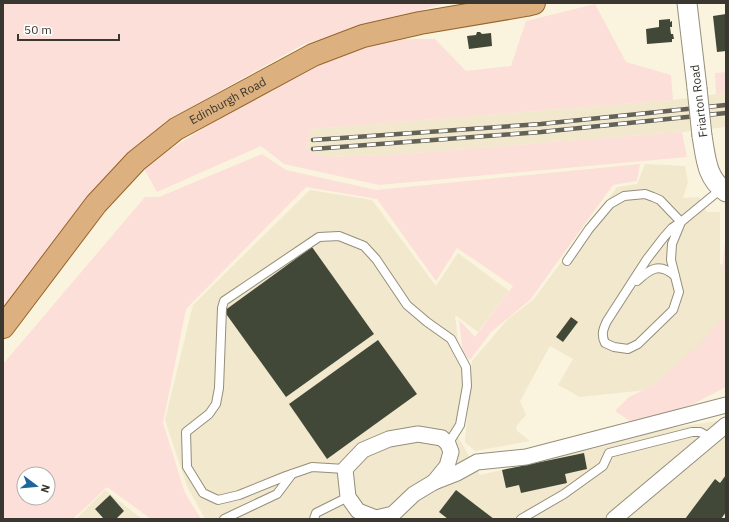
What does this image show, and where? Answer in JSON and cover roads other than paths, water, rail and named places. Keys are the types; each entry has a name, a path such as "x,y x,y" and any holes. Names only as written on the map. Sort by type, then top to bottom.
{"main road":[{"name":"Edinburgh Road","path":"3,328 96,204 136,161 176,129 313,56 363,36 420,23 534,3"}],"street":[{"name":"Friarton Road","path":"687,3 702,136 708,172 723,190"},
{"path":"477,462 450,448 442,438 418,434 389,439 363,450 345,469 348,497 358,511 377,518 393,514 414,494 434,482 457,473 477,462 526,457 726,405"},
{"path":"614,519 726,426"},
{"path":"434,482 447,466 450,448"},
{"path":"402,519 406,503"}],"lane":[{"path":"681,222 672,244 671,260 679,292 673,310 638,344 628,349 614,348 605,343 602,334 603,328 647,259 672,228 723,190"},
{"path":"567,262 589,229 610,204 624,196 645,194 653,196 660,200 681,222"},
{"path":"345,469 312,467 239,495 218,500 203,492 187,467 186,432 209,414 216,404 219,388 222,308 224,301 319,237 339,236 364,246 376,259 407,305 427,322 451,339 466,366 467,386 460,425 450,448"},
{"path":"630,286 638,281 646,272 654,268 661,268 675,276"},
{"path":"521,519 564,494 603,466 609,453 692,432 700,432 711,438"},
{"path":"224,519 277,494 292,474"},
{"path":"314,519 316,513 348,497"}],"railway":[{"path":"313,140 541,124 726,105"},
{"path":"313,149 541,132 726,113"}]}
